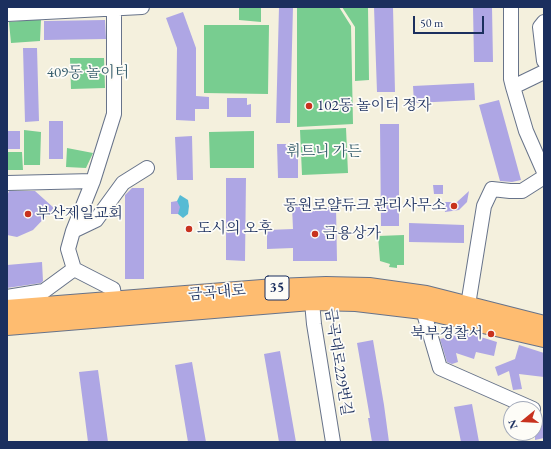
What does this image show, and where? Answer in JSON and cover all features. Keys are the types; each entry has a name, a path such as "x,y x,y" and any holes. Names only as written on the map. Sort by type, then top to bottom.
{"main road":[{"name":"금곡대로","path":"7,309 115,309 311,294 369,287 426,295 544,325"},
{"name":"금곡대로","path":"311,294 356,302 422,310 544,338"},
{"name":"금곡대로","path":"7,326 115,309"}],"street":[{"path":"7,14 142,7"},
{"path":"511,7 511,79 526,131 544,172"},
{"path":"114,9 114,114 93,181 73,230 68,249 74,269 113,289 115,309"},
{"path":"544,22 540,27 544,61"},
{"path":"513,87 544,72"},
{"path":"73,230 96,220 123,183 147,168"},
{"path":"468,305 484,206 492,189 510,191 522,190 544,177"},
{"path":"7,183 93,181"},
{"path":"7,297 44,291 74,269"},
{"name":"금곡대로229번길","path":"311,294 333,442"},
{"path":"422,310 440,368 516,401"}],"green space":[{"path":"239,7 261,7 261,22 239,20"},
{"path":"297,7 339,7 351,26 353,124 297,127"},
{"path":"342,7 368,7 369,80 355,81 355,27"},
{"path":"41,19 40,41 11,43 9,22"},
{"path":"204,25 269,25 268,94 204,93"},
{"name":"409동 놀이터","path":"70,58 104,58 105,88 71,89"},
{"name":"휘트니 가든","path":"346,128 348,173 302,175 300,130"},
{"path":"24,130 41,132 40,165 24,165"},
{"path":"254,131 254,168 210,168 209,132"},
{"path":"67,148 93,153 86,168 66,167"},
{"path":"7,152 22,152 23,170 7,170"},
{"path":"404,235 404,265 397,265 397,268 389,267 390,264 380,261 378,236"}],"water":[{"path":"180,195 188,200 189,206 188,214 183,218 178,214 177,201"}],"building":[{"path":"279,7 293,7 290,123 276,123"},
{"path":"374,7 393,7 395,92 377,92"},
{"path":"473,7 492,7 493,62 474,62"},
{"path":"183,12 196,48 196,96 209,97 209,109 195,109 195,121 176,120 177,48 166,18"},
{"path":"105,20 106,39 44,40 44,21"},
{"path":"23,48 37,48 39,121 25,122"},
{"path":"474,83 475,100 414,103 413,86"},
{"path":"227,98 247,98 247,105 251,104 251,117 227,117"},
{"path":"499,100 521,180 512,182 500,181 479,105"},
{"path":"49,121 63,121 63,159 49,159"},
{"path":"380,124 399,124 399,226 381,226"},
{"path":"7,131 20,131 20,149 7,149"},
{"path":"192,136 193,180 177,180 175,137"},
{"path":"277,144 298,144 298,178 278,178"},
{"path":"226,178 246,178 245,261 226,260"},
{"path":"433,185 443,185 443,194 434,194"},
{"path":"132,188 144,188 144,279 125,279 125,195"},
{"name":"부산제일교회","path":"9,191 35,191 54,208 33,230 17,237 7,235 7,196"},
{"name":"동원로얄듀크 관리사무소","path":"469,191 467,202 459,210 445,212 444,202 457,202"},
{"path":"177,201 180,207 178,214 171,214 171,202"},
{"name":"금용상가","path":"292,207 336,207 337,261 293,261 293,248 267,249 267,230 293,229"},
{"path":"409,223 464,225 464,243 409,242"},
{"name":"부산제일교회","path":"42,262 43,281 41,283 7,288 7,265"},
{"path":"461,331 497,342 494,356 476,352 474,359 456,353 458,362 452,364 447,362 440,339 460,334"},
{"path":"373,340 389,442 372,442 368,418 370,418 357,343"},
{"path":"519,345 544,353 544,377 519,374 522,389 513,390 509,371 498,376 495,367 515,359"},
{"path":"280,351 296,442 279,442 264,354"},
{"path":"192,362 206,442 188,442 175,365"},
{"path":"98,370 108,442 88,442 79,372"},
{"path":"472,404 479,442 461,442 454,407"}],"place":[{"name":"102동 놀이터 정자","path":"309,106"},
{"name":"동원로얄듀크 관리사무소","path":"454,206"},
{"name":"부산제일교회","path":"28,214"},
{"name":"도시의 오후","path":"189,229"},
{"name":"금용상가","path":"315,234"},
{"name":"북부경찰서","path":"491,334"}]}
